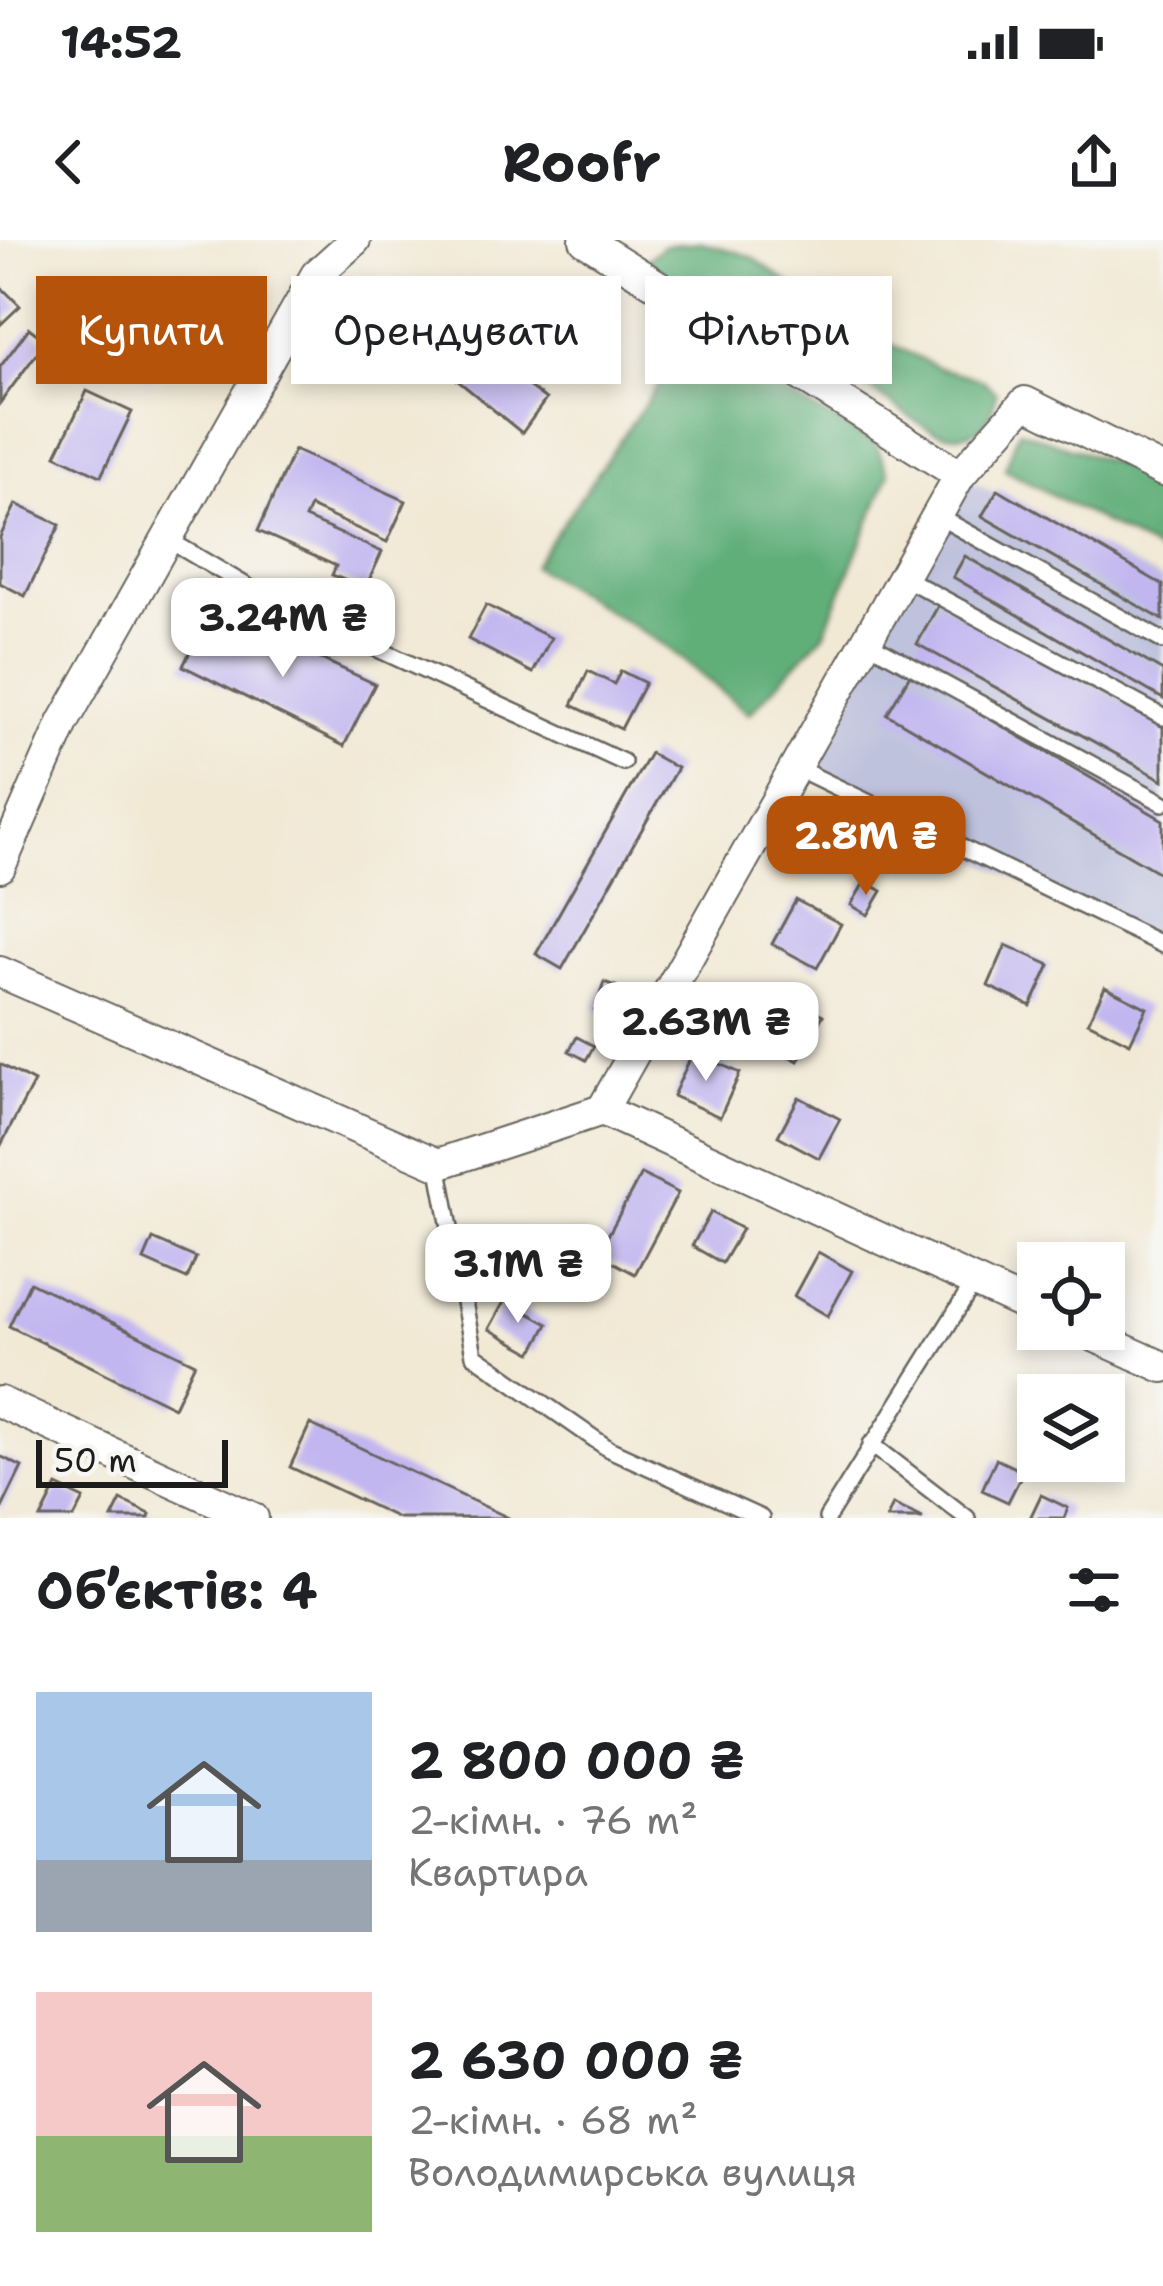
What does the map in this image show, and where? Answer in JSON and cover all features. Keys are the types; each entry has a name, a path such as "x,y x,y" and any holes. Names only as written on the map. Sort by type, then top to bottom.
{"street":[{"path":"4,848 63,723 316,275 355,240"},
{"path":"585,240 960,475"},
{"path":"0,972 438,1164 602,1110 792,765 960,475 1025,402 1163,471"},
{"path":"602,1110 1017,1302"},
{"path":"1125,1349 1163,1366"},
{"path":"0,1402 253,1518"}],"lane":[{"path":"935,515 1163,641"},
{"path":"167,539 265,597 623,762"},
{"path":"903,577 1163,717"},
{"path":"867,642 1163,803"},
{"path":"792,765 1163,945"},
{"path":"438,1164 473,1355 608,1449 761,1518"},
{"path":"827,1518 974,1283"},
{"path":"871,1444 967,1518"}],"shaded area":[{"path":"960,475 1163,580 1163,954 792,765"}],"green space":[{"path":"701,242 751,256 778,276 656,276 648,259 663,246"},
{"path":"892,345 939,368 981,379 996,392 988,419 980,428 954,435 930,429 863,384 892,384"},
{"path":"659,384 768,384 876,444 889,474 824,634 749,714 666,646 533,566"},
{"path":"1019,430 1137,471 1163,485 1163,555 1005,469"}],"building":[{"path":"0,286 20,306 0,325"},
{"path":"29,328 36,333 36,354 0,403 0,367"},
{"path":"462,384 525,384 546,399 522,433"},
{"path":"87,391 132,412 101,476 56,455"},
{"path":"294,450 406,501 387,542 310,507 305,518 382,552 365,589 332,575 336,566 258,531"},
{"path":"998,489 1163,585 1163,620 982,516"},
{"path":"16,504 60,525 25,596 0,583 0,537"},
{"path":"965,556 1163,671 1163,699 953,577"},
{"path":"939,604 1163,727 1163,780 917,644"},
{"path":"486,605 551,638 533,673 468,639"},
{"path":"239,621 375,684 344,746 183,666 201,629 229,642"},
{"path":"588,671 614,684 621,671 645,683 621,729 572,705"},
{"path":"911,673 1163,820 1163,875 887,714"},
{"path":"650,753 677,768 562,969 536,954"},
{"path":"865,881 882,891 868,915 851,905"},
{"path":"796,900 841,924 817,968 772,944"},
{"path":"1006,945 1050,965 1031,1006 988,986"},
{"path":"604,982 632,992 623,1019 595,1010"},
{"path":"1105,987 1147,1008 1130,1043 1088,1022"},
{"path":"799,1002 823,1015 798,1061 775,1048"},
{"path":"577,1037 594,1046 586,1060 569,1051"},
{"path":"693,1052 740,1073 720,1117 673,1096"},
{"path":"0,1064 34,1082 0,1147"},
{"path":"799,1097 840,1119 819,1158 778,1136"},
{"path":"641,1174 678,1193 635,1274 598,1254"},
{"path":"711,1212 742,1229 722,1263 692,1246"},
{"path":"153,1239 196,1258 187,1279 144,1260"},
{"path":"818,1252 852,1271 828,1316 794,1296"},
{"path":"30,1282 195,1363 174,1407 9,1326"},
{"path":"505,1300 548,1324 532,1353 489,1329"},
{"path":"310,1424 509,1518 398,1518 290,1467"},
{"path":"0,1456 22,1467 0,1512"},
{"path":"996,1459 1017,1469 1018,1482 1008,1502 982,1490"},
{"path":"57,1486 84,1499 74,1518 41,1518"},
{"path":"1041,1495 1068,1508 1064,1518 1030,1518"},
{"path":"121,1500 150,1514 149,1518 112,1518"},
{"path":"893,1504 923,1518 887,1518"}]}
